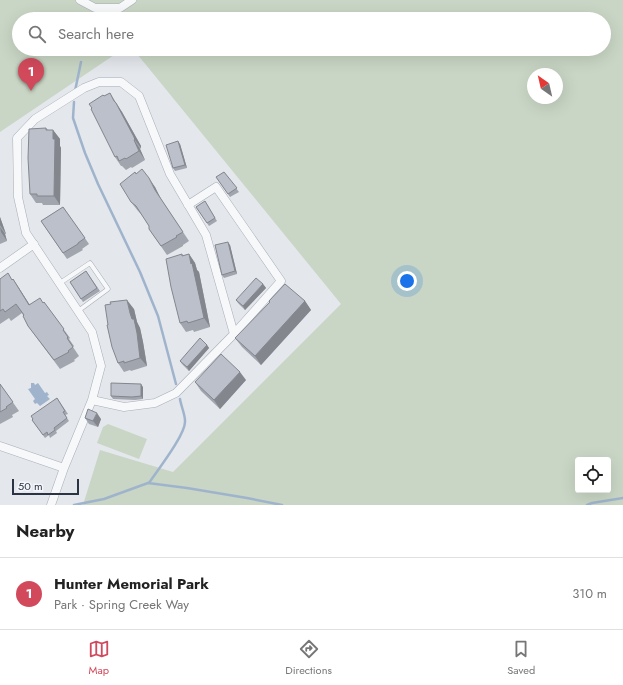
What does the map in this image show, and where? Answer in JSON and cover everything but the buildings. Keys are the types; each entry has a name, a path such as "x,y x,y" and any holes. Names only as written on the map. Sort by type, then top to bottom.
{"street":[{"path":"80,0 95,8 120,8 132,0"},
{"path":"51,505 64,468 92,400 101,366 92,332 26,233 18,197 17,138 35,119 84,88 99,82 120,82 139,96 170,174 206,235 234,334"},
{"path":"92,400 124,407 155,403 176,393 234,334 281,281 216,187 188,205"},
{"path":"0,268 34,244"},
{"path":"3,447 64,468"}],"lane":[{"path":"60,284 90,263 108,289 78,310"}],"green space":[{"path":"0,0 623,0 623,505 83,505 100,450 173,472 341,304 139,56 611,56 611,12 12,12 12,56 113,56 0,132"},
{"path":"108,424 147,439 139,459 97,443 103,427"}],"water":[{"path":"31,383 34,383 35,385 38,383 45,393 47,392 49,395 47,396 50,399 40,406 37,403 35,404 33,401 35,399 28,389 31,388"}],"waterway":[{"path":"75,91 81,62"},
{"path":"74,102 73,118 85,153 98,184 140,272 158,316 176,384"},
{"path":"149,483 176,443 184,427 185,418 180,399"},
{"path":"74,505 104,499 148,483 187,488 282,505"},
{"path":"587,505 623,498"}],"place":[{"name":"Hunter Memorial Park","path":"31,91"}]}
